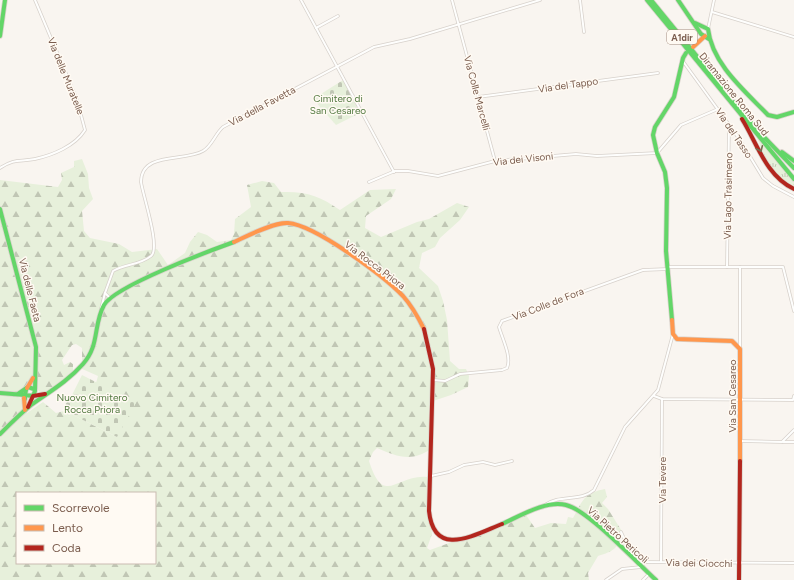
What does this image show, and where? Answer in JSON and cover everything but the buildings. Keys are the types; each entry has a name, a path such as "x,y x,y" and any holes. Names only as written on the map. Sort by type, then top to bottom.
{"main road":[{"path":"0,36 5,0"},
{"name":"Diramazione Roma Sud","path":"647,0 794,179"},
{"name":"Diramazione Roma Sud","path":"651,0 768,140"},
{"path":"678,0 695,24 710,40 728,73 768,115 775,117 794,112"},
{"path":"692,47 700,41 704,32"},
{"path":"673,334 669,268 666,251 667,188 665,172 657,153 654,140 654,131 674,96 682,60 686,52"},
{"path":"735,107 756,141 772,174 782,183 794,189"},
{"path":"768,140 794,161"},
{"name":"A1dir","path":"768,140 794,168"},
{"name":"Via delle Faeta","path":"0,210 36,348 34,376 35,390"},
{"name":"Via Rocca Priora","path":"25,410 60,385 91,354 96,339 101,310 110,297 142,280 253,234 287,223 295,225 340,248 395,288 406,300 424,329 431,348 434,380 429,511 431,526 435,534 446,540 457,540 470,537 545,506"},
{"name":"Via San Cesareo","path":"673,334 677,339 682,340 732,341 740,349 739,580"},
{"path":"25,410 26,389 34,376"},
{"path":"18,394 26,389 35,390 41,394 49,393"},
{"path":"0,434 25,410 35,390"},
{"path":"0,393 18,394 25,397 49,393"},
{"name":"Via Pietro Pericoli","path":"545,506 562,505 580,511 656,580"}],"street":[{"name":"Via delle Muratelle","path":"0,168 16,160 38,158 65,148 77,140 85,130 78,100 35,0"},
{"path":"301,0 394,172"},
{"name":"Via Colle Marcelli","path":"452,0 495,161"},
{"name":"Via della Favetta","path":"105,293 113,271 139,262 151,256 154,252 155,242 141,182 144,170 163,159 202,152 209,146 222,127 376,46 410,39 540,0"},
{"path":"580,0 584,32"},
{"path":"704,32 712,12 714,0"},
{"path":"712,12 794,37"},
{"path":"316,28 338,16"},
{"name":"Via del Tasso","path":"682,60 718,109 764,178 774,187 794,197"},
{"name":"Via del Tappo","path":"478,97 658,73"},
{"path":"657,153 682,124 718,109"},
{"name":"Via Lago Trasimeno","path":"727,267 729,125"},
{"name":"Via dei Visoni","path":"369,182 394,172 408,171 438,176 495,161 576,154 597,156 657,153"},
{"path":"740,267 740,349"},
{"path":"669,268 783,267 794,311"},
{"name":"Via Colle de Fora","path":"434,380 444,380 460,374 502,370 507,368 509,364 507,351 499,327 502,321 643,270 669,268"},
{"path":"101,310 105,293 110,297"},
{"path":"545,506 554,500 585,495 594,490 626,426 654,396 659,386 673,334"},
{"path":"654,396 662,399 792,400 794,396"},
{"name":"Via Tevere","path":"661,562 662,399"},
{"path":"782,442 794,430"},
{"path":"740,441 794,442"},
{"path":"430,476 449,472 465,464 483,462 495,465 512,461"},
{"path":"621,532 635,562"},
{"name":"Via dei Ciocchi","path":"635,562 794,563"},
{"path":"606,580 625,568 641,567"},
{"path":"643,580 649,574"}],"green space":[{"name":"Cimitero di San Cesareo","path":"343,80 360,113 336,125 313,99"},
{"path":"757,138 794,182 794,187 786,184 780,179 770,167"},
{"path":"82,159 88,174 89,188 93,199 82,211 84,231 90,238 119,244 132,252 157,249 168,265 185,253 190,242 198,232 207,235 217,242 231,240 234,234 235,219 251,207 247,185 262,181 274,183 281,192 298,192 312,195 326,201 340,210 370,190 396,189 391,199 366,216 365,228 381,237 417,222 429,219 457,203 469,207 460,220 440,238 435,247 422,253 419,268 438,286 447,320 450,361 459,369 466,369 469,376 468,387 433,401 431,449 417,456 404,457 391,454 377,448 373,452 369,461 375,475 380,483 386,486 392,486 416,477 427,477 430,489 429,515 432,534 427,548 430,550 526,515 535,528 551,523 566,524 568,517 573,518 582,502 588,495 605,489 607,497 602,503 608,509 623,533 617,546 608,553 598,556 588,573 589,580 0,580 0,180 58,187 62,180 61,173 74,167 74,161","holes":["76,344 82,348 82,360 87,359 80,368 98,376 96,383 127,398 117,437 71,414 69,417 64,411 56,413 43,402 27,413 24,413 24,401 18,397 17,393 25,388 32,375 36,378 37,389 40,392 54,389 73,372 73,364 70,362 64,365 62,360 72,345"]},
{"name":"Nuovo Cimitero Rocca Priora","path":"82,375 127,398 129,397 137,401 117,437 71,414 69,417 65,414 64,406 71,397"}],"traffic: fast":[{"path":"0,36 5,0"},
{"path":"647,0 794,179"},
{"path":"651,0 722,87"},
{"path":"678,0 701,34 709,39"},
{"path":"695,23 708,29 711,42 723,65 731,76 768,115 777,117 794,112"},
{"path":"672,320 666,251 667,188 665,172 657,153 653,135 655,127 674,97 683,58 686,53"},
{"path":"734,102 762,135 794,168"},
{"path":"782,152 794,161"},
{"path":"0,209 36,347 35,391 33,396 25,395 26,390"},
{"path":"0,434 27,408 65,381 83,364 92,350 98,320 104,305 112,297 125,288 143,279 234,242"},
{"path":"18,394 28,387 34,389"},
{"path":"0,393 25,395 25,399"},
{"path":"502,524 542,507 558,504 566,505 587,516 656,580"}],"traffic: slow":[{"path":"693,47 705,36"},
{"path":"234,242 261,230 282,223 300,226 315,232 348,253 394,287 409,304 424,329"},
{"path":"672,320 673,334 677,339 732,341 740,349 740,461"},
{"path":"27,388 33,378"},
{"path":"24,398 25,410"}],"traffic: jam":[{"path":"742,119 769,167 776,176 794,189"},
{"path":"424,329 433,369 429,511 432,526 439,535 447,539 457,540 502,524"},
{"path":"28,407 33,396 45,394"},
{"path":"739,580 740,461"}]}
